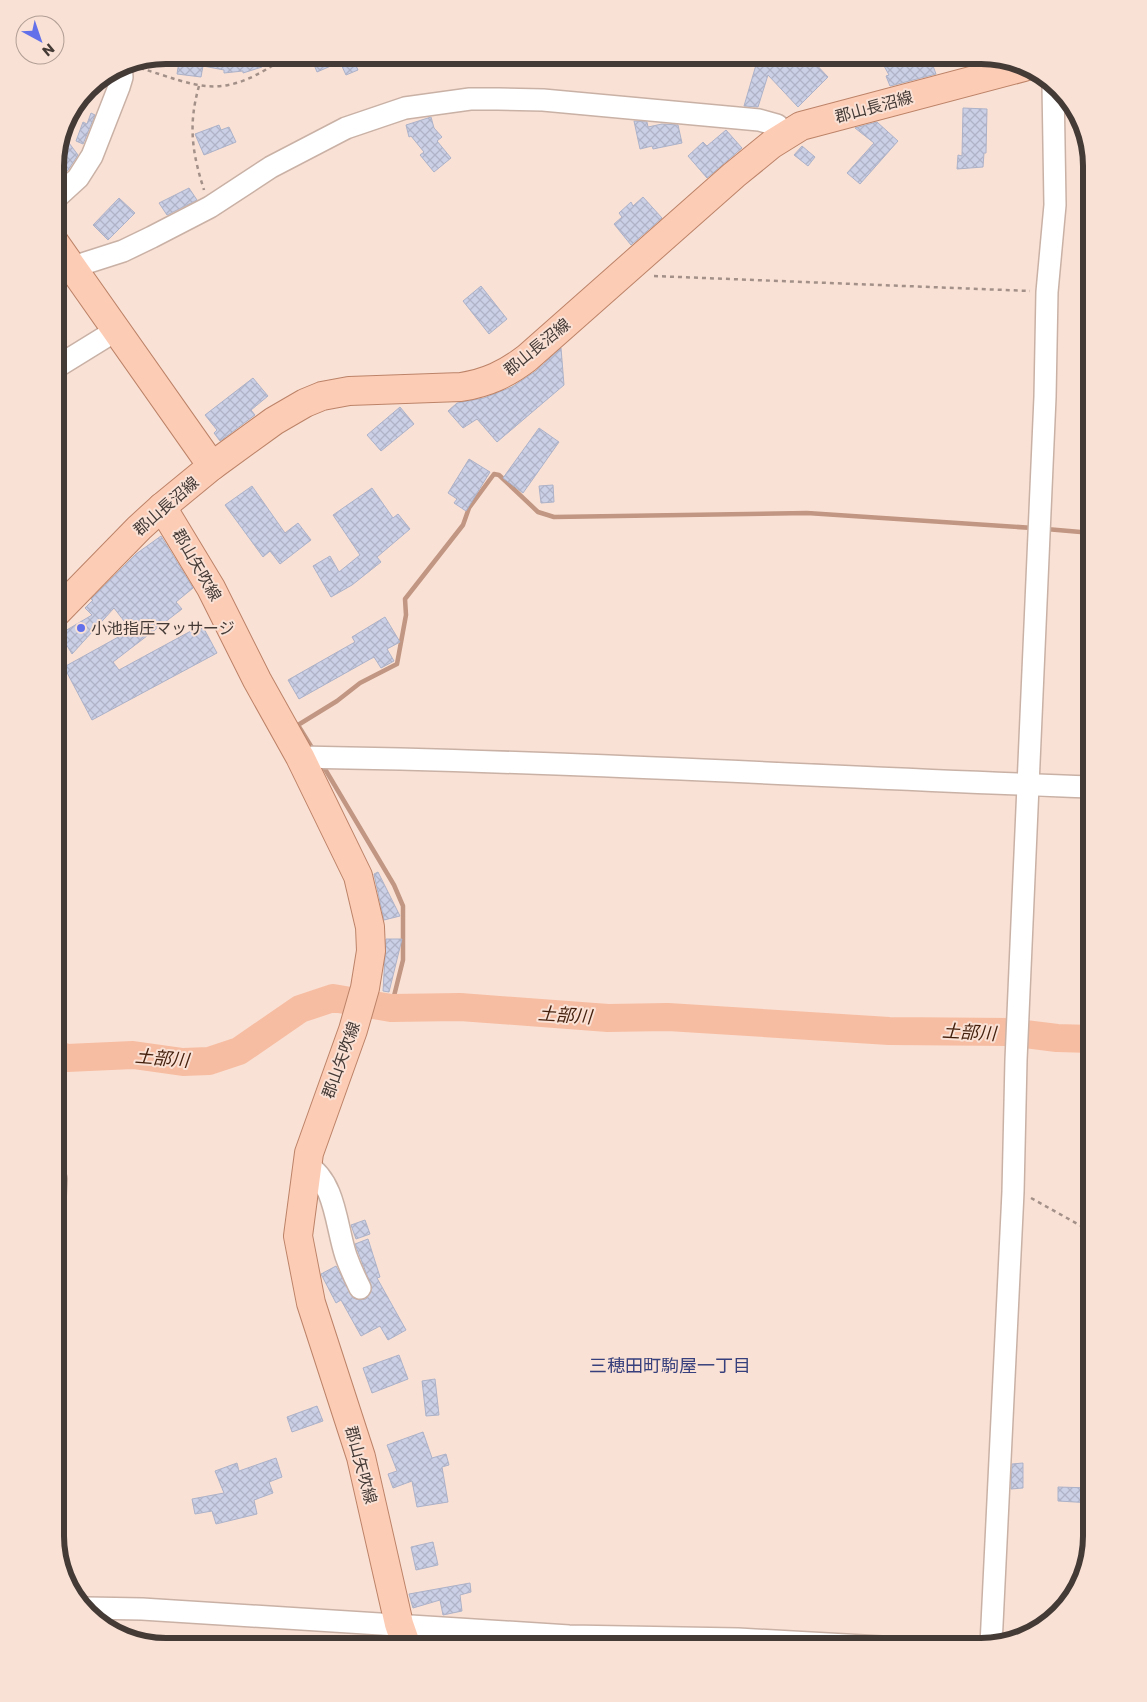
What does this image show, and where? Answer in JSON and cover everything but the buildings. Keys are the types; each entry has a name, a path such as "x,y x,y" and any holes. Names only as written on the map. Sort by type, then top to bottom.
{"main road":[{"name":"郡山長沼線","path":"64,605 162,507 212,466 274,421 322,396 350,391 461,387 481,384 501,376 527,358 628,271 734,175 787,134 801,126 814,122 1015,69"},
{"path":"64,256 115,331 212,466"},
{"name":"郡山矢吹線","path":"162,507 212,588 257,680 300,757 358,876 370,928 371,951 365,988 353,1030 312,1144 307,1165 298,1236 309,1294 361,1457 403,1636"}],"street":[{"path":"64,191 78,178 92,156 119,87 120,74"},
{"path":"991,1637 1013,1192 1016,1060 1045,397 1047,292 1054,205 1053,94"},
{"path":"72,267 123,251 210,207 271,167 346,128 405,108 470,99 543,100 759,120 776,125 787,134"},
{"path":"64,362 115,331"},
{"path":"300,757 462,759 1083,787"},
{"path":"307,1165 319,1176 331,1197 346,1256 360,1288"},
{"path":"98,1611 403,1636 569,1636 617,1638"}],"path":[{"path":"137,68 199,86 215,88 245,81 275,64"},
{"path":"199,86 192,120 191,136 196,167 210,207"},
{"path":"628,271 644,275 685,278 826,281 1047,292"},
{"path":"1013,1192 1029,1198 1083,1227"}],"waterway":[{"path":"314,751 298,725 337,701 360,683 397,664 406,615 405,599 463,525 469,508 494,474 499,475 538,512 554,517 807,513 1033,528"},
{"path":"1046,529 1083,532"},
{"path":"322,764 394,885 403,906 403,960 391,1008"},
{"name":"土部川","path":"64,1057 133,1055 183,1062 209,1061 239,1051 300,1009 333,998 391,1008 460,1007 608,1018 668,1017 889,1031 1010,1032 1057,1038 1083,1039"}],"place":[{"name":"小池指圧マッサージ","path":"81,628"}],"district":[{"name":"三穂田町駒屋一丁目","path":"670,1365"}]}
